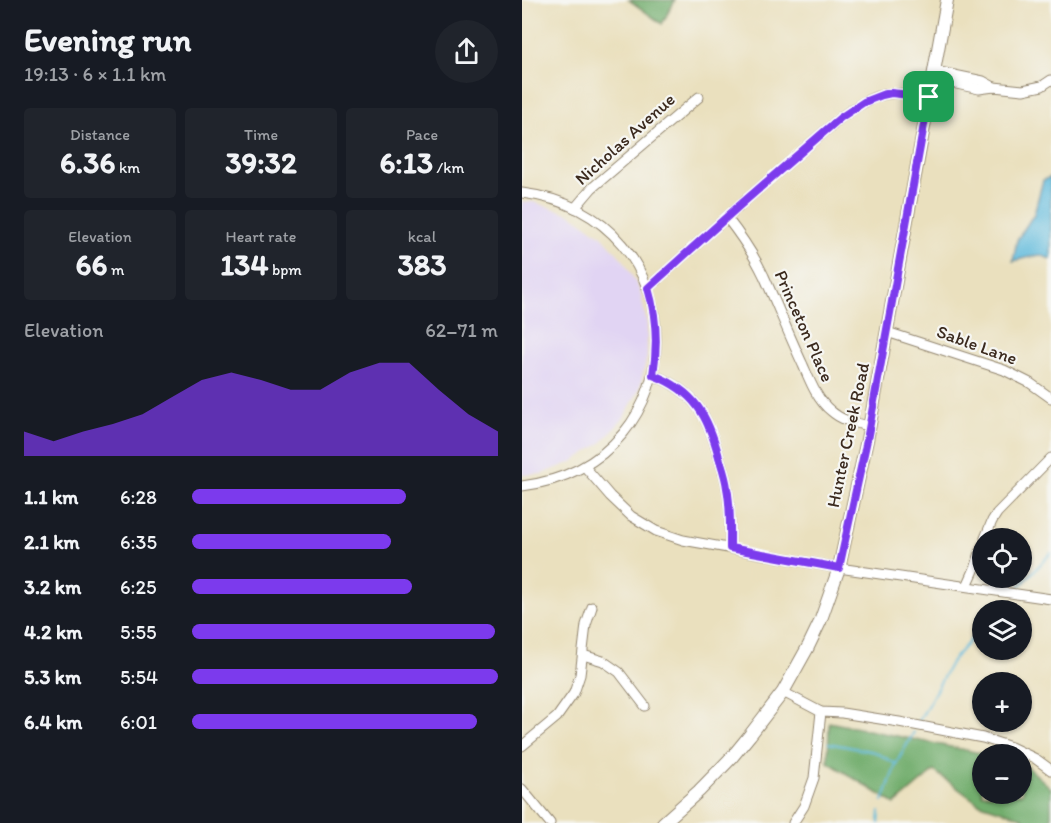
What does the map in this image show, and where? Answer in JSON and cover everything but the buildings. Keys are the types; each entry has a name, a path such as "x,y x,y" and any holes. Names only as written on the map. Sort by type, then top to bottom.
{"main road":[{"name":"Hunter Creek Road","path":"663,823 699,792 732,757 783,692 820,622 839,568 867,440 947,0"}],"street":[{"path":"934,75 983,81 994,87 1023,90 1042,86 1051,80"},
{"path":"648,288 739,206 856,107 873,98 891,93 929,97"},
{"name":"Nicholas Avenue","path":"575,208 592,189 699,97"},
{"path":"522,193 550,199 575,208 602,225 624,248 648,288 653,305 657,340 653,375 645,398 635,418 621,437 585,466 554,480 522,486"},
{"name":"Princeton Place","path":"727,218 763,274 818,396 830,411 845,420 869,426"},
{"name":"Sable Lane","path":"887,332 1004,370 1030,383 1051,398"},
{"path":"653,375 669,381 692,399 704,415 712,432 727,488 730,548"},
{"path":"989,528 997,513 1051,458"},
{"path":"585,466 631,516 665,535 839,568 1051,599"},
{"path":"967,586 972,575"},
{"path":"522,746 550,724 569,702 578,684 586,625 592,607"},
{"path":"583,655 603,661 619,672 645,706"},
{"path":"783,692 821,712 899,722 983,738 1011,747 1036,759 1051,770"},
{"path":"793,823 804,806 814,778 821,712"},
{"path":"522,789 550,823"}],"shaded area":[{"path":"522,202 533,202 570,214 602,236 624,261 640,291 647,324 647,357 639,390 623,419 600,444 572,462 541,474 522,475"}],"green space":[{"path":"629,0 675,0 662,24"},
{"path":"829,722 972,751 972,799 934,771 895,804 828,762"},
{"path":"1032,771 1051,788 1051,823 1028,823 1021,817 981,804 1032,804"}],"water":[{"path":"1051,177 1051,259 1039,255 1013,261 1017,240 1034,214 1043,180"}],"waterway":[{"path":"1032,573 1051,553"},
{"path":"918,723 952,661 972,638"},
{"path":"883,801 896,764 914,732"},
{"path":"828,743 875,752 896,764"},
{"path":"879,823 880,811"}],"route":[{"path":"891,93 929,97 875,399 839,568 730,548 727,488 712,432 698,406 685,392 669,381 653,375 657,340 653,305 648,288 840,118 856,107 873,98 891,93"}]}
